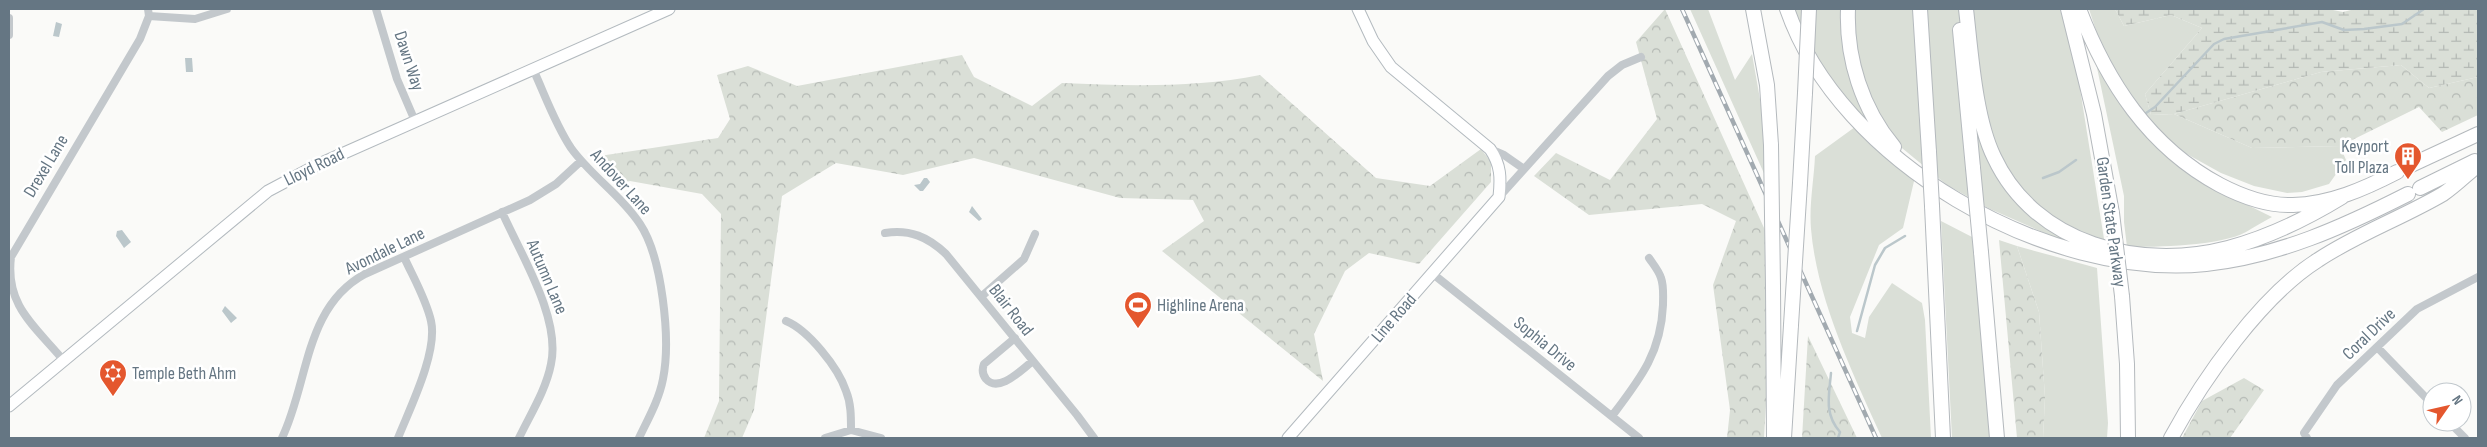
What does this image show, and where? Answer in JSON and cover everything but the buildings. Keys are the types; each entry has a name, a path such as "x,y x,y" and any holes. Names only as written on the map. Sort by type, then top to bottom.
{"highway":[{"path":"1753,9 1767,85 1771,145 1774,286 1774,438"},
{"path":"1787,9 1810,58 1836,96 1875,139 1908,165 1961,202 2032,237 2106,259 2157,265 2213,263 2277,250 2342,226 2478,160"},
{"path":"1784,438 1809,9"},
{"path":"1848,9 1851,55 1863,96 1882,132 1908,165"},
{"path":"1920,9 1943,438"},
{"path":"1958,9 1997,438"},
{"path":"1966,9 1982,116 1993,156 2012,188 2042,218 2071,236 2104,248 2137,254 2170,255 2203,253 2244,243 2296,223 2342,197 2478,134"},
{"name":"Garden State Parkway","path":"2068,9 2094,114 2112,213 2122,296 2127,364 2128,438"},
{"path":"2079,9 2094,46 2122,96 2149,131 2191,167 2225,187 2260,201 2291,205 2342,197"},
{"path":"2171,438 2197,395 2232,347 2269,304 2303,270 2325,255 2444,193 2478,165"}],"main road":[{"name":"Lloyd Road","path":"9,406 268,191 299,174 415,121 670,9"},
{"path":"1358,9 1373,41 1390,67 1490,149 1496,158 1501,176 1499,197"},
{"name":"Line Road","path":"1288,438 1499,197"}],"street":[{"path":"149,12 195,18 226,9"},
{"name":"Dawn Way","path":"376,9 397,79 415,121"},
{"name":"Drexel Lane","path":"64,361 15,300 9,281 10,256 140,39 149,12"},
{"path":"9,18 9,35"},
{"name":"Line Road","path":"1499,197 1608,76 1622,65 1641,56"},
{"name":"Andover Lane","path":"533,69 561,131 581,161 626,205 640,224 651,245 659,270 665,365 660,390 639,438"},
{"path":"1490,149 1504,155 1524,169"},
{"name":"Avondale Lane","path":"282,438 319,324 331,302 355,279 544,193 581,161"},
{"name":"Autumn Lane","path":"502,212 546,309 553,336 553,352 549,373 519,438"},
{"name":"Blair Road","path":"885,233 908,232 928,239 946,254 1078,414 1094,438"},
{"path":"982,296 1024,259 1035,234"},
{"path":"398,438 428,358 432,336 426,307 404,257"},
{"path":"1612,416 1646,370 1659,338 1663,286 1661,277 1649,258"},
{"name":"Sophia Drive","path":"1433,274 1640,438"},
{"name":"Coral Drive","path":"2307,438 2304,434 2329,394 2417,309 2478,276"},
{"path":"786,321 795,325 806,334 840,377 850,402 851,430"},
{"path":"1015,338 984,364 983,376 992,384 1003,383 1033,361"},
{"path":"2377,347 2422,394"},
{"path":"825,438 851,430 881,438"}],"green space":[{"path":"1665,9 1769,239 1773,282 1764,438 1727,438 1730,410 1713,285 1736,221 1702,204 1589,215 1534,176 1556,153 1610,180 1657,119 1636,42"},
{"path":"1690,9 1708,9 1735,80 1752,54 1764,122 1767,180"},
{"path":"1790,9 2060,9 2077,70 2105,245 2079,248 1990,209 1947,185 1852,107 1821,64"},
{"path":"2089,9 2115,9 2124,26 2171,15 2202,28 2145,94 2151,115 2174,114 2252,148 2340,146 2346,160 2329,184 2302,192 2287,193 2254,186 2221,173 2185,153 2149,123 2103,52"},
{"path":"2115,9 2328,9 2343,12 2355,9 2478,9 2478,77 2429,88 2401,65 2321,72 2174,114 2151,115 2145,94 2202,28 2171,15 2124,26"},
{"path":"962,55 974,77 1032,106 1062,83 1186,84 1260,75 1376,178 1430,186 1481,149 1491,162 1491,182 1419,264 1369,253 1345,271 1314,334 1323,381 1162,251 1204,221 1193,200 1120,198 974,158 903,175 836,163 782,196 754,410 742,438 704,438 719,401 721,214 702,194 630,181 618,184 593,157 718,138 730,119 717,75 748,66 797,86"},
{"path":"2096,63 2103,74 2219,191 2272,217 2235,237 2221,240 2188,245 2127,247 2124,222 2124,196"},
{"path":"2401,65 2429,88 2478,77 2478,115 2442,132 2419,107 2340,146 2252,148 2174,114 2321,72"},
{"path":"1855,127 1915,177 1903,228 1879,245 1850,317 1852,333 1865,338 1869,317 1892,283 1922,303 1925,320 1931,438 1882,438 1848,362 1828,309 1821,283 1811,229 1811,201 1815,156"},
{"path":"1941,221 1974,238 1991,438 1952,438"},
{"path":"1999,240 2017,246 2039,312 2045,397 2043,438 2017,438"},
{"path":"2017,246 2097,268 2108,423 2107,438 2043,438 2045,397 2039,312"},
{"path":"1808,336 1857,438 1802,438"},
{"path":"2244,378 2264,390 2230,438 2182,438 2202,401"}],"shaded area":[{"path":"56,22 62,24 59,37 53,36"},
{"path":"185,58 192,58 193,72 186,72"},
{"path":"924,178 927,178 930,182 923,191 920,191 914,185 920,184"},
{"path":"972,206 982,219 979,221 969,212"},
{"path":"122,230 131,242 124,248 116,236 117,231"},
{"path":"225,306 237,318 231,323 222,311"}],"waterway":[{"path":"2143,115 2155,107 2214,44 2224,39 2322,22 2344,30 2402,24 2424,9"},
{"path":"2043,178 2059,172 2076,160"},
{"path":"1857,331 1875,265 1885,248 1905,236"},
{"path":"1831,373 1829,404 1832,418 1840,432 1838,438"}],"railway":[{"path":"1682,9 1876,438"}],"place":[{"name":"Keyport Toll Plaza","path":"2408,180"},
{"name":"Highline Arena","path":"1138,329"},
{"name":"Temple Beth Ahm","path":"113,397"}]}
